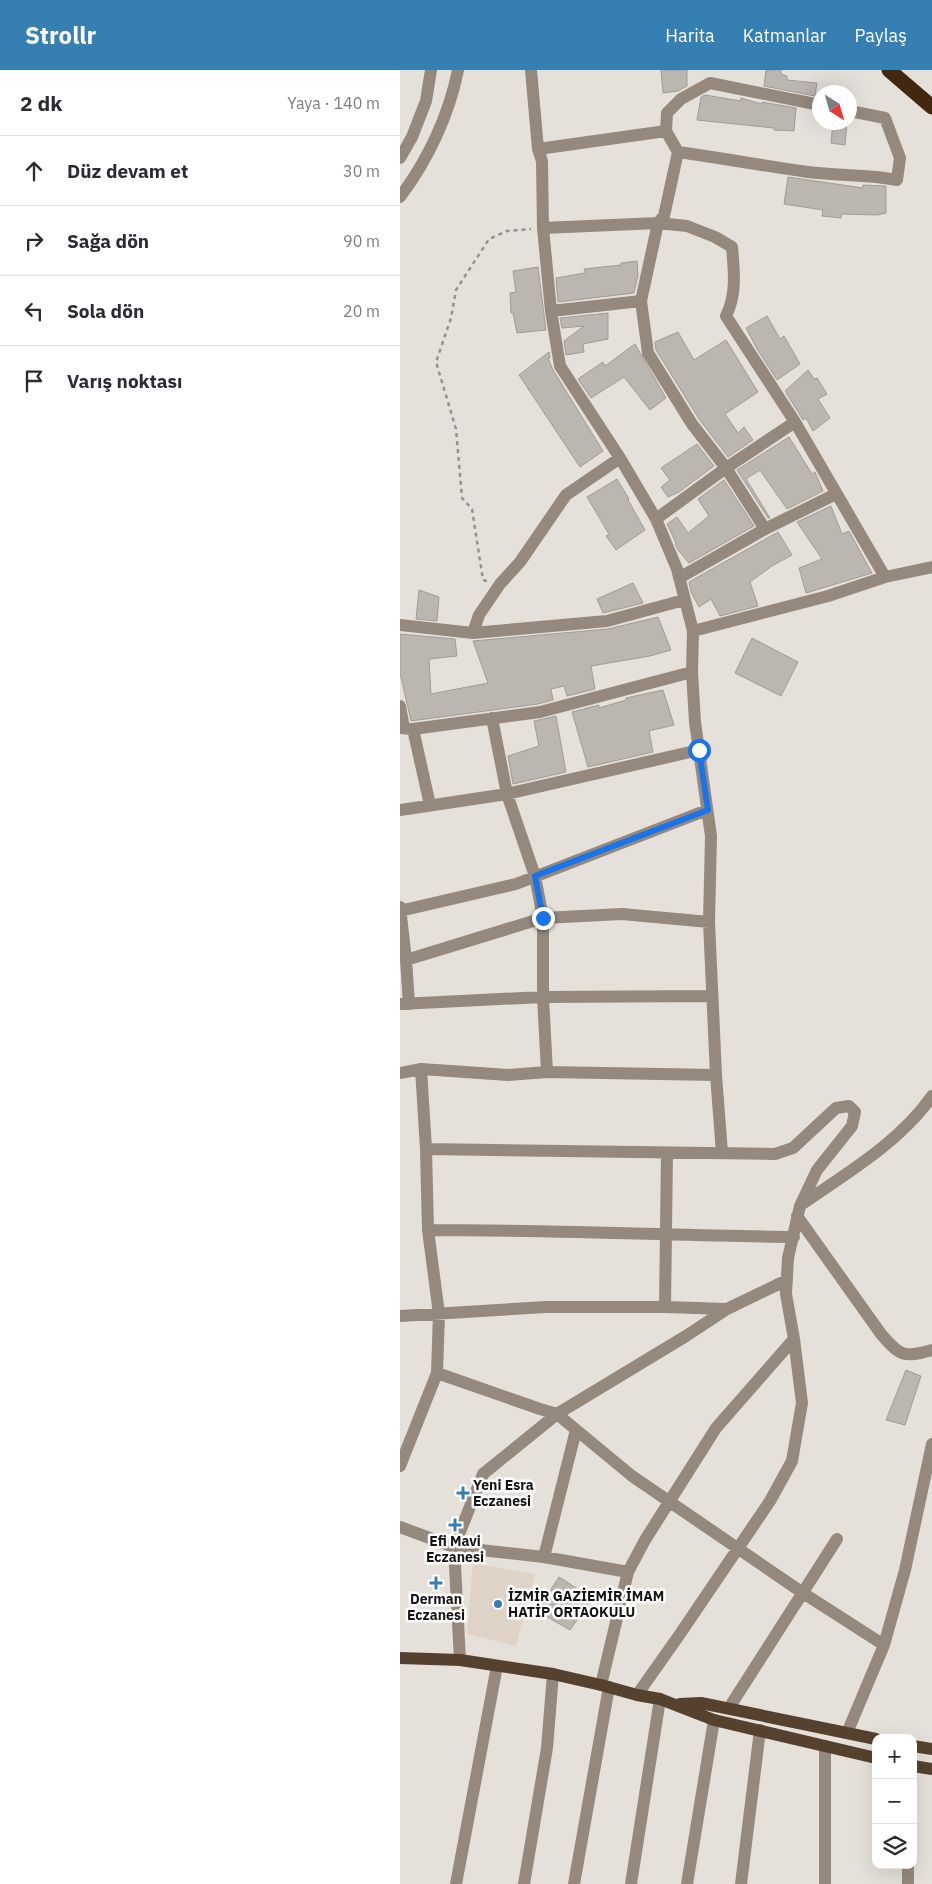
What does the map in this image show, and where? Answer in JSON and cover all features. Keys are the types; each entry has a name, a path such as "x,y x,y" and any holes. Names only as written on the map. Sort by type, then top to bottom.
{"highway":[{"path":"889,70 932,107"}],"main road":[{"path":"400,1658 460,1660 553,1674 660,1699 714,1720 760,1730 825,1748 872,1757"},
{"path":"676,1704 701,1703 872,1738"},
{"path":"917,1747 932,1749"},
{"path":"917,1767 932,1769"}],"street":[{"path":"400,158 412,137 426,101 432,70"},
{"path":"400,196 409,185 432,144 454,89 458,70"},
{"path":"530,70 538,149 542,161 543,228 551,311 560,366 620,458 656,520 677,569 693,631 692,672 695,722 711,836 709,922 716,1075 722,1153"},
{"path":"765,529 726,468 692,424 648,353 641,300 658,223 664,216 678,152 666,131 667,113 681,99 710,83 812,103"},
{"path":"678,152 809,172 876,176 897,180 900,158 885,118 857,112"},
{"path":"538,149 666,131"},
{"path":"543,228 658,223 687,226 715,237 732,247 735,289 732,306 726,316 795,422 885,578"},
{"path":"551,311 641,300"},
{"path":"656,520 726,468 795,422"},
{"path":"473,633 479,615 500,584 520,562 566,495 620,458"},
{"path":"679,578 765,529 836,494"},
{"path":"693,631 828,596 885,578 932,567"},
{"path":"400,625 473,633 607,621 684,600"},
{"path":"405,728 540,712 692,672"},
{"path":"400,706 405,728 430,806"},
{"path":"492,718 507,794 535,876 543,918 543,997 547,1072"},
{"path":"400,810 507,794 699,750"},
{"path":"400,911 516,884 708,810"},
{"path":"400,907 406,960 405,1004 543,997 712,996"},
{"path":"406,960 543,918 622,914 709,922"},
{"path":"400,1073 421,1069 508,1075 547,1072 716,1075"},
{"path":"400,1466 437,1373 439,1314 428,1230 426,1149 421,1069"},
{"path":"798,1211 861,1164 901,1131 932,1096"},
{"path":"426,1149 775,1154 793,1148 836,1108 849,1106 855,1112 852,1126 817,1170 798,1211 788,1258 786,1294 802,1403 792,1461 770,1501 637,1695"},
{"path":"665,1307 667,1153"},
{"path":"798,1211 881,1334 896,1351 910,1356 932,1350"},
{"path":"428,1230 794,1237"},
{"path":"460,1660 454,1547 483,1474 557,1414 727,1309 787,1280"},
{"path":"400,1316 546,1307 727,1309"},
{"path":"574,1884 605,1686 628,1572 669,1501 716,1428 794,1339"},
{"path":"437,1373 557,1414 632,1476 884,1645"},
{"path":"544,1557 576,1430"},
{"path":"847,1733 884,1645 905,1570 932,1444"},
{"path":"400,1527 454,1547 544,1557 628,1572"},
{"path":"729,1708 837,1539"},
{"path":"456,1884 497,1666"},
{"path":"524,1884 547,1748 553,1674"},
{"path":"631,1884 660,1699"},
{"path":"687,1884 714,1720"},
{"path":"741,1884 760,1730"},
{"path":"825,1748 825,1884"},
{"path":"908,1869 908,1884"}],"path":[{"path":"500,584 483,580 472,509 462,498 456,429 436,362 451,318 456,290 489,239 507,231 543,228"}],"shaded area":[{"name":"İZMİR GAZİEMİR İMAM HATİP ORTAOKULU","path":"473,1563 535,1574 516,1646 467,1634"}],"building":[{"path":"661,70 687,70 687,86 678,91 663,93"},
{"path":"766,70 781,70 781,74 787,76 787,80 817,83 817,85 812,85 812,95 764,86"},
{"path":"705,95 741,101 741,98 762,104 762,102 796,108 794,131 697,120 701,97"},
{"path":"832,130 846,130 845,145 831,143"},
{"path":"788,177 863,188 863,185 886,186 886,213 877,215 841,214 841,218 822,216 823,210 784,204"},
{"path":"637,261 638,275 634,293 558,302 556,278 585,273 584,269 621,265 621,263"},
{"path":"538,267 546,330 517,333 513,313 511,313 510,293 516,292 513,271"},
{"path":"608,313 608,339 583,344 584,352 566,355 564,341 584,326 562,328 560,318"},
{"path":"767,316 780,339 784,336 800,364 777,380 746,328"},
{"path":"678,332 694,360 726,340 758,392 725,414 738,433 744,427 753,440 728,457 699,419 656,350 655,342"},
{"path":"635,344 666,398 650,410 624,377 591,398 578,379 603,362 605,366"},
{"path":"549,352 550,358 548,358 553,370 603,451 580,467 519,375"},
{"path":"808,370 814,379 817,378 827,394 818,399 830,418 813,431 806,418 803,420 785,391"},
{"path":"789,437 812,474 815,472 823,491 787,509 760,470 746,479 770,518 768,518 737,470"},
{"path":"697,444 714,466 679,492 668,497 661,487 670,480 661,468"},
{"path":"617,479 645,530 616,550 606,536 609,534 587,497"},
{"path":"724,480 754,526 689,563 678,550 667,524 677,517 688,533 709,516 698,499"},
{"path":"831,506 842,534 849,531 872,573 806,593 799,568 822,559 797,522"},
{"path":"778,532 792,555 772,566 750,582 758,606 720,616 711,599 699,607 691,592 689,582"},
{"path":"633,583 643,603 603,613 597,599"},
{"path":"419,590 439,597 437,621 416,619"},
{"path":"658,617 671,650 650,656 591,666 595,689 567,696 564,686 551,689 553,700 538,704 411,721 400,673 400,634 455,639 457,656 429,659 431,694 488,683 473,641 608,629"},
{"path":"752,638 798,662 781,696 735,673"},
{"path":"663,690 674,725 649,731 653,752 588,767 572,712 599,705 599,708 626,700 626,698"},
{"path":"556,716 566,772 513,784 508,756 539,746 534,721"},
{"path":"906,1370 921,1376 905,1425 886,1420"},
{"path":"559,1577 592,1598 570,1630 537,1611"}],"place":[{"name":"Yeni Esra Eczanesi","path":"463,1493"},
{"name":"Efi Mavi Eczanesi","path":"455,1525"},
{"name":"Derman Eczanesi","path":"436,1583"},
{"name":"İZMİR GAZİEMİR İMAM HATİP ORTAOKULU","path":"498,1604"}],"route":[{"path":"543,918 535,876 708,810 699,750"}]}
